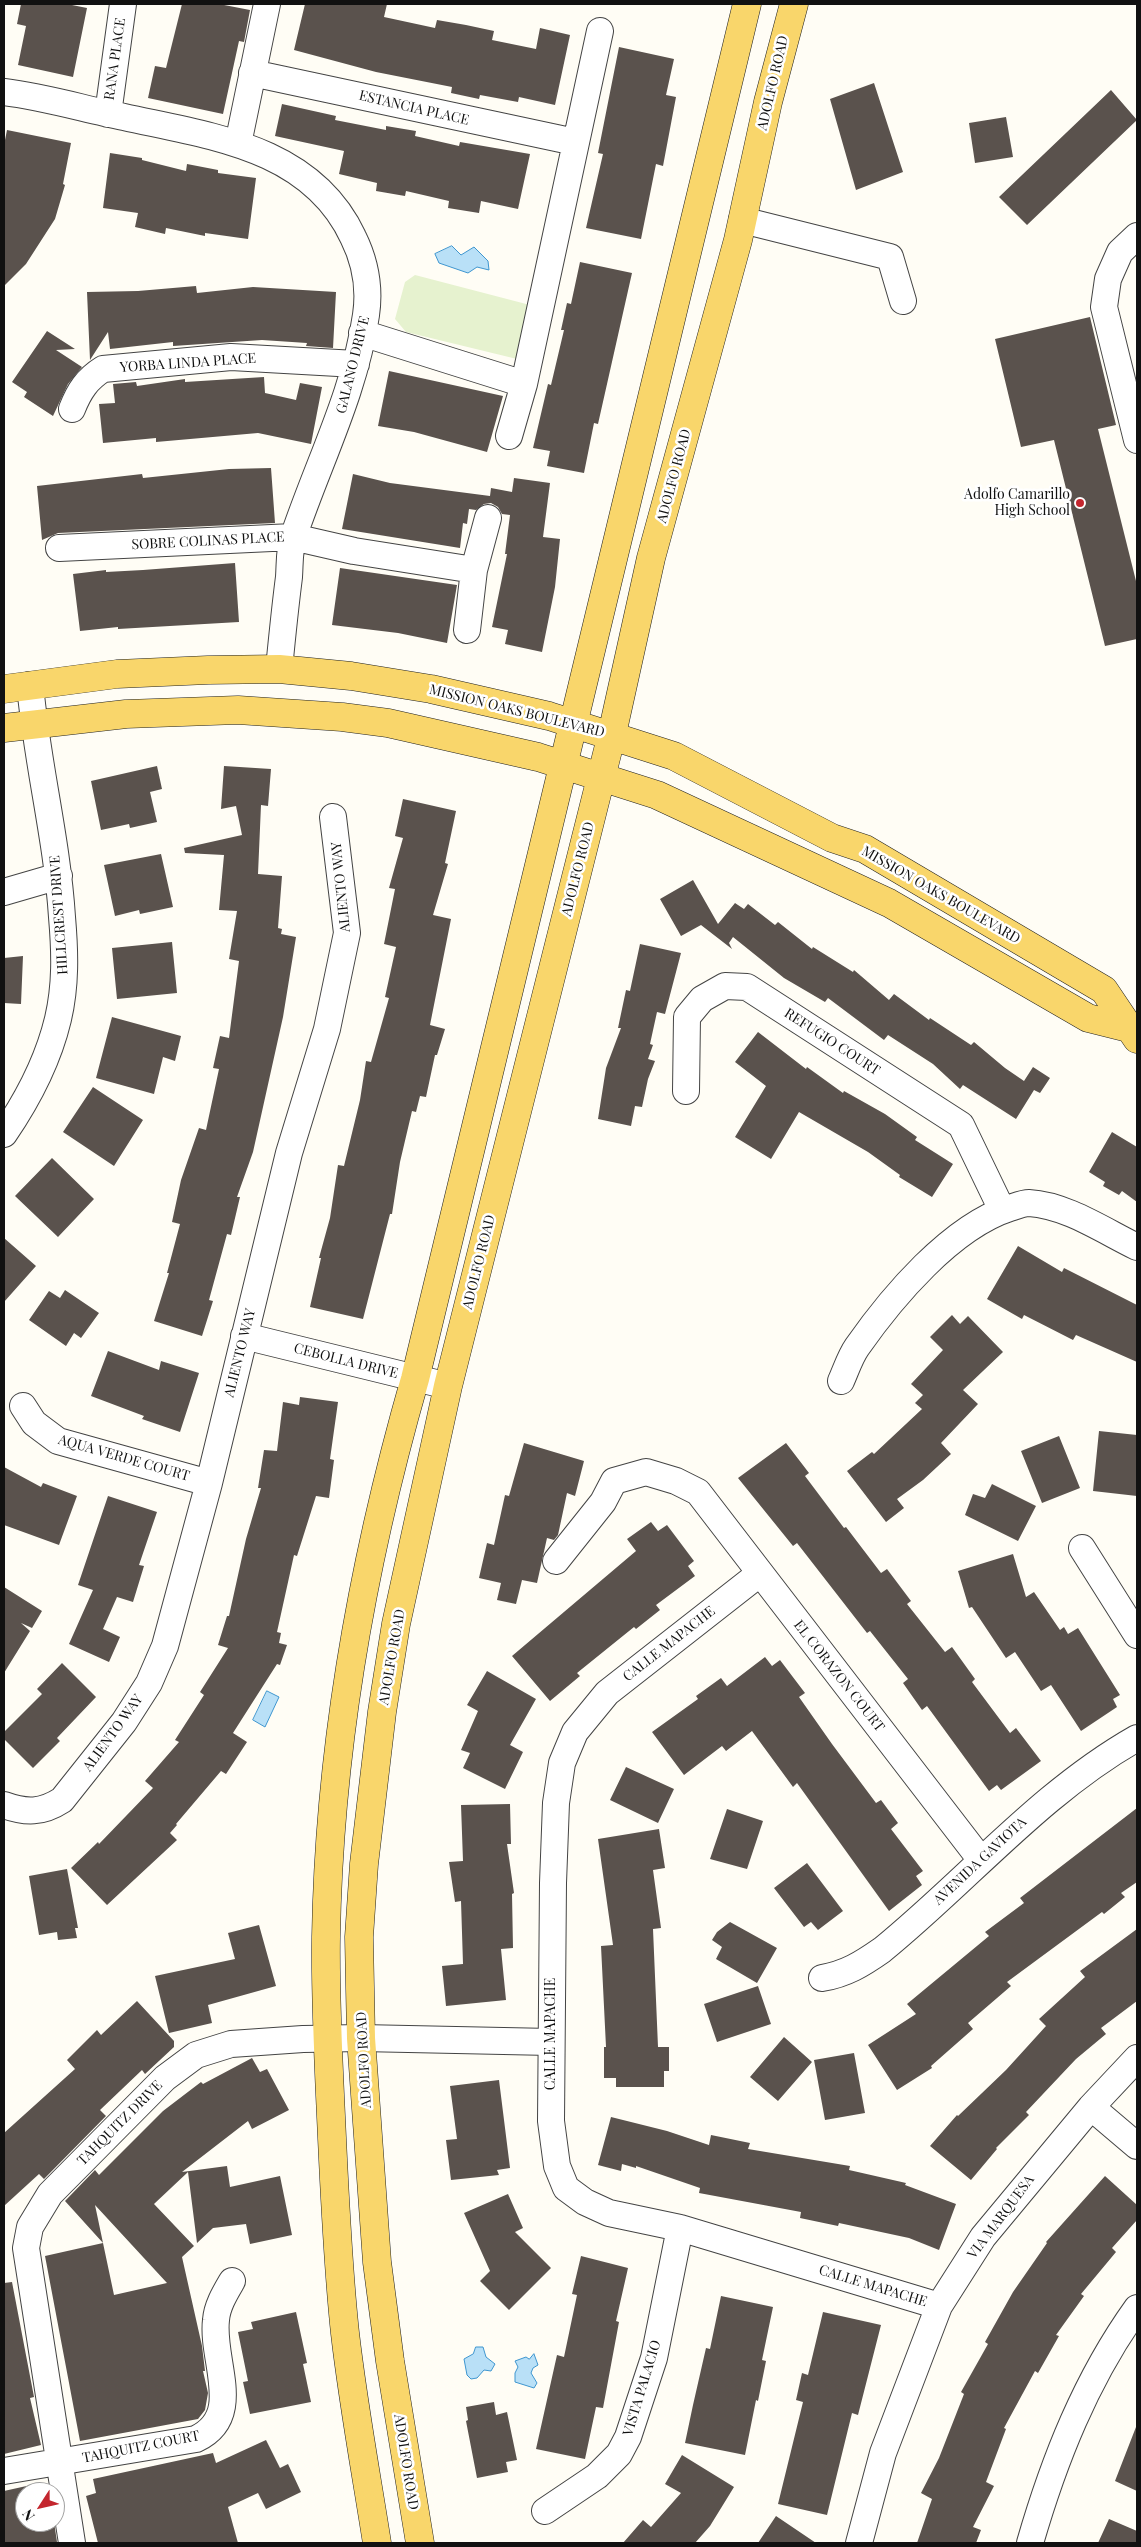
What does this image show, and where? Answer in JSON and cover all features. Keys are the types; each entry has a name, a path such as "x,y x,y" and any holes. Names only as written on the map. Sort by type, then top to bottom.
{"main road":[{"path":"377,2543 345,2333 336,2219 327,2039 326,1936 334,1806 346,1701 372,1544 388,1472 415,1379 508,988 575,723 747,4"},
{"name":"ADOLFO ROAD","path":"420,2543 390,2360 377,2262 361,2038 360,1937 364,1864 373,1779 396,1624 448,1386 612,734 651,558 742,220 770,94 794,4"},
{"name":"MISSION OAKS BOULEVARD","path":"4,689 116,674 279,669 351,676 431,688 575,723 612,734 674,756 832,838 865,849 1104,990 1135,1026"},
{"name":"MISSION OAKS BOULEVARD","path":"4,728 34,723 126,714 238,710 342,717 388,723 538,756 657,795 880,899 1088,1018 1135,1026"}],"street":[{"name":"RANA PLACE","path":"108,114 123,4"},
{"path":"238,144 267,4"},
{"path":"509,436 524,384 600,31"},
{"name":"ESTANCIA PLACE","path":"252,73 575,142"},
{"name":"GALANO DRIVE","path":"4,92 50,100 238,144 285,163 304,175 339,212 349,228 364,264 368,292 362,333 356,364 336,429 293,537 279,669"},
{"path":"742,220 890,256 903,301"},
{"path":"1137,236 1120,252 1108,279 1104,307 1137,440"},
{"path":"362,333 524,384"},
{"name":"YORBA LINDA PLACE","path":"72,408 77,396 90,377 103,368 232,357 356,364"},
{"path":"467,630 474,570 488,518"},
{"name":"SOBRE COLINAS PLACE","path":"59,548 293,537 354,551 474,570"},
{"name":"HILLCREST DRIVE","path":"4,1134 39,1075 58,1018 65,962 59,876 34,723 30,685"},
{"name":"ALIENTO WAY","path":"4,1805 18,1810 34,1812 50,1808 62,1800 124,1722 149,1682 166,1646 289,1153 327,1029 347,932 333,817"},
{"path":"4,892 59,876"},
{"name":"REFUGIO COURT","path":"686,1091 687,1017 702,999 724,986 746,987 961,1125 1002,1210"},
{"path":"841,1381 856,1348 915,1277 976,1224 1002,1210 1026,1203 1045,1206 1066,1213 1137,1247"},
{"name":"CEBOLLA DRIVE","path":"244,1336 448,1386"},
{"name":"AQUA VERDE COURT","path":"23,1406 34,1423 58,1441 208,1483"},
{"name":"EL CORAZON COURT","path":"556,1561 603,1502 614,1481 646,1472 676,1480 698,1492 759,1574 981,1860"},
{"path":"1082,1548 1137,1635"},
{"name":"CALLE MAPACHE","path":"759,1574 608,1693 575,1732 562,1763 556,1803 552,1883 551,2121 557,2166 566,2188 585,2202 609,2213 680,2228 939,2306"},
{"name":"AVENIDA GAVIOTA","path":"822,1978 841,1975 861,1966 882,1950 1030,1816 1116,1750 1137,1738"},
{"name":"TAHQUITZ DRIVE","path":"72,2543 58,2463 26,2248 30,2227 37,2212 50,2194 165,2078 196,2055 231,2044 361,2038 551,2042"},
{"name":"VIA MARQUESA","path":"859,2543 883,2453 939,2306 983,2236 1091,2107 1137,2058"},
{"path":"1091,2107 1137,2146"},
{"name":"VISTA PALACIO","path":"545,2512 597,2476 619,2454 628,2437 654,2358 680,2228"},
{"name":"TAHQUITZ COURT","path":"4,2471 196,2439 207,2434 216,2425 221,2415 223,2399 216,2319 223,2297 232,2281"},
{"path":"1030,2543 1044,2495 1064,2440 1098,2369 1137,2308"}],"green space":[{"path":"415,275 530,305 517,359 406,332 395,319 405,282"}],"water":[{"path":"452,246 461,255 474,247 488,261 489,270 477,267 468,273 439,263 435,254"},
{"path":"267,1691 279,1697 265,1727 253,1720"},
{"path":"476,2347 483,2347 486,2357 495,2364 491,2371 484,2370 477,2378 471,2379 467,2375 464,2359 473,2354"},
{"path":"534,2354 538,2365 533,2368 531,2373 537,2383 534,2388 515,2382 515,2373 518,2367 515,2361 526,2357 529,2359"}],"building":[{"path":"21,4 67,4 87,8 73,77 18,65 26,26 17,24"},
{"path":"182,4 219,4 250,10 244,42 239,41 223,114 148,98 155,66 166,68"},
{"path":"305,4 387,4 384,17 435,28 437,20 466,25 494,31 492,40 536,49 540,28 570,35 555,105 519,97 518,102 480,95 479,99 451,93 452,87 376,72 294,50"},
{"path":"619,47 674,59 666,95 676,97 663,166 656,164 641,239 586,228 603,154 598,153"},
{"path":"874,83 903,172 856,190 830,99"},
{"path":"1111,90 1137,120 1027,225 999,197"},
{"path":"282,104 336,116 335,120 386,130 386,126 416,131 415,136 459,146 460,142 530,154 518,209 481,201 479,213 448,208 449,201 406,191 405,196 376,191 377,183 339,174 344,151 275,136"},
{"path":"1006,117 1013,157 975,163 969,123"},
{"path":"7,130 71,143 63,184 65,185 55,219 26,264 4,286 4,145"},
{"path":"110,153 142,158 142,160 186,171 187,164 218,170 218,173 256,178 248,239 205,233 205,236 166,228 165,234 135,227 138,213 103,208"},
{"path":"580,262 632,273 598,424 594,423 584,473 547,466 550,451 533,448 548,384 551,385 564,330 561,330 567,303 571,304"},
{"path":"196,286 197,293 253,287 336,292 333,348 306,346 307,343 262,340 173,346 173,342 110,349 108,332 90,360 87,292 138,291"},
{"path":"1090,317 1116,425 1098,429 1137,585 1137,639 1105,646 1054,440 1021,447 995,339"},
{"path":"47,331 75,349 56,350 82,367 68,384 53,416 24,397 27,392 12,382"},
{"path":"389,371 503,396 487,452 414,432 378,426"},
{"path":"264,377 265,393 296,400 300,383 322,387 311,444 258,433 156,442 156,438 103,443 99,404 115,403 113,384 136,382 137,386 185,379 185,382"},
{"path":"271,468 275,523 58,533 42,540 37,486 142,474 143,478 229,469"},
{"path":"353,474 390,483 490,496 491,488 512,492 514,478 550,483 543,537 560,539 555,587 542,652 505,644 508,630 492,627 507,554 505,554 510,515 502,514 498,507 491,503 484,504 476,510 469,509 467,524 463,523 460,548 342,529"},
{"path":"235,563 239,622 118,629 118,627 80,631 73,574 106,570 106,572 143,570"},
{"path":"340,568 457,585 447,643 398,633 332,625"},
{"path":"157,766 162,789 150,792 157,822 130,828 129,824 101,830 91,781"},
{"path":"224,766 271,769 268,806 261,805 258,874 282,876 278,928 282,929 281,934 296,937 283,1017 253,1152 237,1197 240,1197 231,1235 227,1234 209,1300 213,1301 202,1336 154,1321 169,1273 167,1273 180,1224 172,1222 181,1180 199,1128 206,1130 219,1069 213,1068 220,1036 229,1038 239,961 229,959 237,911 219,910 224,855 185,853 184,848 242,835 236,806 221,809"},
{"path":"403,799 456,811 445,863 448,864 433,915 451,919 430,1025 445,1029 437,1055 435,1055 426,1097 420,1096 416,1112 412,1111 400,1162 392,1214 390,1214 363,1319 310,1307 321,1258 319,1258 330,1218 338,1165 344,1166 360,1100 366,1061 371,1062 389,998 385,997 396,947 384,944 395,889 389,888 403,838 395,836"},
{"path":"161,854 173,907 140,914 139,910 115,916 104,865"},
{"path":"693,880 718,924 735,903 744,909 748,904 775,925 778,922 812,949 813,947 853,972 854,970 889,1000 894,994 929,1020 930,1018 971,1045 974,1042 1024,1081 1033,1067 1050,1078 1040,1093 1034,1090 1016,1119 963,1085 960,1089 933,1064 888,1035 884,1040 828,998 825,1002 784,978 733,937 729,943 732,949 701,925 681,936 660,899"},
{"path":"172,942 177,993 117,999 112,948"},
{"path":"640,944 681,953 665,1014 657,1012 650,1044 653,1045 648,1059 655,1061 648,1079 642,1107 635,1106 631,1126 598,1119 606,1068 621,1028 618,1028 626,990 630,991"},
{"path":"23,956 21,1004 4,1003 4,958"},
{"path":"112,1017 181,1036 175,1061 163,1057 154,1094 96,1078"},
{"path":"758,1032 806,1069 807,1067 843,1093 844,1091 885,1114 917,1137 915,1140 953,1164 932,1197 899,1177 900,1175 868,1152 799,1112 771,1159 735,1137 766,1086 735,1062"},
{"path":"93,1087 143,1120 114,1166 63,1132"},
{"path":"1112,1132 1137,1147 1137,1202 1122,1191 1119,1195 1103,1186 1105,1182 1089,1172"},
{"path":"52,1158 94,1199 58,1237 15,1196"},
{"path":"4,1238 36,1266 4,1302"},
{"path":"1018,1246 1062,1272 1064,1268 1137,1305 1137,1362 1076,1335 1073,1340 1024,1315 1022,1319 987,1299"},
{"path":"65,1290 99,1313 81,1338 74,1333 66,1346 29,1320 49,1291 60,1298"},
{"path":"952,1315 960,1324 968,1316 1003,1352 963,1390 978,1404 941,1443 951,1454 923,1480 897,1499 904,1508 886,1522 847,1471 872,1452 874,1454 922,1409 915,1403 923,1395 911,1384 943,1350 930,1337"},
{"path":"108,1351 159,1370 161,1361 199,1373 180,1432 142,1419 144,1416 91,1396"},
{"path":"300,1397 338,1402 330,1459 334,1460 329,1498 316,1496 297,1556 294,1555 277,1632 281,1633 279,1643 287,1645 280,1665 277,1664 233,1733 247,1742 226,1774 221,1771 176,1824 170,1833 177,1840 107,1905 71,1868 98,1842 99,1844 153,1788 145,1781 179,1742 175,1740 204,1695 200,1692 228,1648 218,1645 227,1616 229,1616 246,1539 261,1488 258,1488 264,1450 277,1451 283,1402 299,1405"},
{"path":"1099,1431 1137,1435 1137,1496 1093,1491"},
{"path":"1059,1436 1080,1488 1042,1503 1021,1451"},
{"path":"524,1443 584,1461 575,1496 567,1493 558,1535 554,1540 547,1538 537,1583 522,1580 516,1604 497,1600 501,1583 479,1578 487,1543 494,1545 505,1495 509,1496"},
{"path":"786,1443 809,1473 805,1476 844,1528 846,1527 881,1573 887,1569 911,1601 907,1604 945,1652 952,1647 975,1679 972,1682 1010,1733 1016,1728 1041,1761 1001,1790 997,1785 989,1791 927,1706 922,1710 903,1683 908,1679 870,1631 867,1633 797,1543 793,1546 738,1478"},
{"path":"4,1467 41,1487 43,1483 77,1496 59,1545 4,1525"},
{"path":"992,1484 1036,1506 1018,1541 965,1515 973,1494 985,1498"},
{"path":"108,1496 157,1512 139,1565 144,1566 133,1602 117,1597 103,1629 120,1637 109,1662 69,1644 93,1590 78,1585"},
{"path":"651,1522 658,1531 667,1525 694,1561 688,1566 695,1576 656,1605 660,1610 636,1629 634,1627 577,1673 580,1676 550,1701 512,1656 636,1551 627,1539"},
{"path":"1013,1554 1026,1597 1034,1592 1060,1630 1064,1627 1068,1634 1078,1628 1120,1695 1113,1699 1117,1707 1081,1731 1051,1685 1041,1691 1015,1652 1006,1658 972,1607 969,1608 958,1571"},
{"path":"4,1587 42,1611 32,1628 21,1623 30,1631 4,1673"},
{"path":"765,1657 772,1666 780,1660 805,1693 799,1697 876,1803 881,1800 898,1823 891,1829 923,1871 916,1876 922,1885 889,1911 797,1783 793,1787 752,1731 726,1751 722,1746 684,1775 652,1732 698,1699 696,1696 721,1678 727,1686"},
{"path":"62,1663 96,1697 57,1738 60,1741 33,1768 4,1739 4,1732 42,1694 37,1689"},
{"path":"487,1671 536,1699 510,1745 523,1752 505,1789 463,1768 470,1753 461,1750 478,1711 467,1705"},
{"path":"626,1767 674,1789 658,1823 610,1800"},
{"path":"510,1804 511,1844 507,1844 514,1893 512,1894 513,1948 501,1949 506,2000 446,2006 442,1966 463,1964 461,1901 455,1902 449,1862 463,1861 461,1805"},
{"path":"1137,1808 1137,1882 1121,1893 1125,1897 1104,1914 1102,1912 1007,1982 1011,1986 968,2023 973,2029 931,2066 932,2068 897,2090 868,2045 916,2014 907,2004 989,1936 985,1932 1024,1903 1020,1898"},
{"path":"727,1809 763,1821 747,1869 710,1859"},
{"path":"659,1829 665,1868 653,1870 661,1928 653,1929 658,2047 669,2047 669,2071 664,2071 664,2087 616,2087 616,2078 604,2078 604,2047 606,2047 601,1946 613,1945 598,1839"},
{"path":"807,1863 843,1911 818,1930 811,1922 804,1927 774,1888"},
{"path":"67,1869 78,1928 75,1928 77,1938 58,1940 57,1932 39,1935 29,1876"},
{"path":"730,1922 777,1948 757,1983 716,1959 722,1947 712,1940 717,1932"},
{"path":"259,1925 276,1986 208,2005 212,2023 169,2033 155,1976 235,1959 228,1933"},
{"path":"1137,1929 1137,2001 1101,2028 1106,2034 1076,2059 1026,2112 1029,2115 996,2148 971,2180 930,2146 957,2115 1006,2070 1046,2026 1039,2019 1085,1977 1080,1971"},
{"path":"758,1986 771,2024 717,2042 704,2004"},
{"path":"137,2001 174,2041 174,2047 145,2074 142,2070 100,2110 106,2116 44,2179 39,2174 4,2206 4,2133 75,2069 67,2060 97,2030 101,2035"},
{"path":"784,2037 812,2062 778,2101 750,2077"},
{"path":"854,2053 865,2113 825,2120 814,2060"},
{"path":"252,2058 260,2072 267,2069 289,2110 252,2129 248,2121 182,2172 227,2166 230,2187 280,2176 292,2235 250,2244 246,2224 213,2228 197,2243 188,2172 154,2204 194,2246 182,2257 202,2346 205,2371 203,2371 208,2393 205,2410 198,2419 80,2441 45,2256 103,2243 65,2201 95,2170 99,2175 163,2111 201,2082 203,2084","holes":["95,2205 167,2283 114,2295"]},
{"path":"499,2080 510,2168 497,2170 499,2175 451,2180 446,2140 457,2139 450,2086"},
{"path":"611,2117 667,2131 709,2145 711,2135 750,2143 748,2149 850,2166 849,2170 906,2183 905,2185 956,2204 939,2250 909,2238 839,2223 838,2226 800,2218 801,2212 699,2193 700,2188 636,2166 636,2168 622,2164 621,2171 598,2165"},
{"path":"1105,2176 1137,2205 1137,2220 1112,2248 1116,2252 1081,2294 1084,2296 1056,2335 1059,2336 1038,2373 1035,2371 1004,2428 1006,2429 986,2482 994,2486 973,2527 981,2530 976,2543 917,2543 932,2499 921,2493 939,2458 964,2394 961,2392 988,2344 985,2342 1013,2292 1046,2242"},
{"path":"508,2194 523,2228 515,2232 551,2268 509,2310 480,2281 490,2271 464,2213"},
{"path":"581,2256 628,2268 616,2321 619,2322 603,2408 596,2407 585,2459 536,2449 557,2355 564,2357 577,2295 572,2294"},
{"path":"12,2282 34,2397 30,2398 41,2445 4,2454 4,2283"},
{"path":"721,2296 773,2307 762,2360 766,2361 745,2455 685,2443 706,2348 710,2349"},
{"path":"296,2312 307,2363 303,2364 311,2402 250,2414 243,2382 248,2381 238,2332 253,2329 251,2322"},
{"path":"823,2312 881,2325 858,2415 852,2413 827,2515 778,2504 803,2402 796,2400 802,2373 808,2375"},
{"path":"494,2402 496,2415 507,2412 517,2460 506,2462 508,2472 477,2478 466,2421 468,2420 466,2407"},
{"path":"1137,2427 1137,2491 1115,2481"},
{"path":"266,2440 280,2468 288,2464 301,2492 266,2509 258,2493 228,2507 238,2543 98,2543 86,2496 96,2493 93,2479 213,2453 216,2463"},
{"path":"682,2455 734,2487 710,2526 695,2543 623,2543 643,2520 651,2527 681,2493 665,2484"},
{"path":"15,2489 15,2532 56,2532 57,2542 4,2543 4,2491"},
{"path":"776,2516 816,2543 758,2543"},
{"path":"1109,2519 1137,2531 1137,2543 1098,2543"}],"place":[{"name":"Adolfo Camarillo High School","path":"1080,503"}]}
